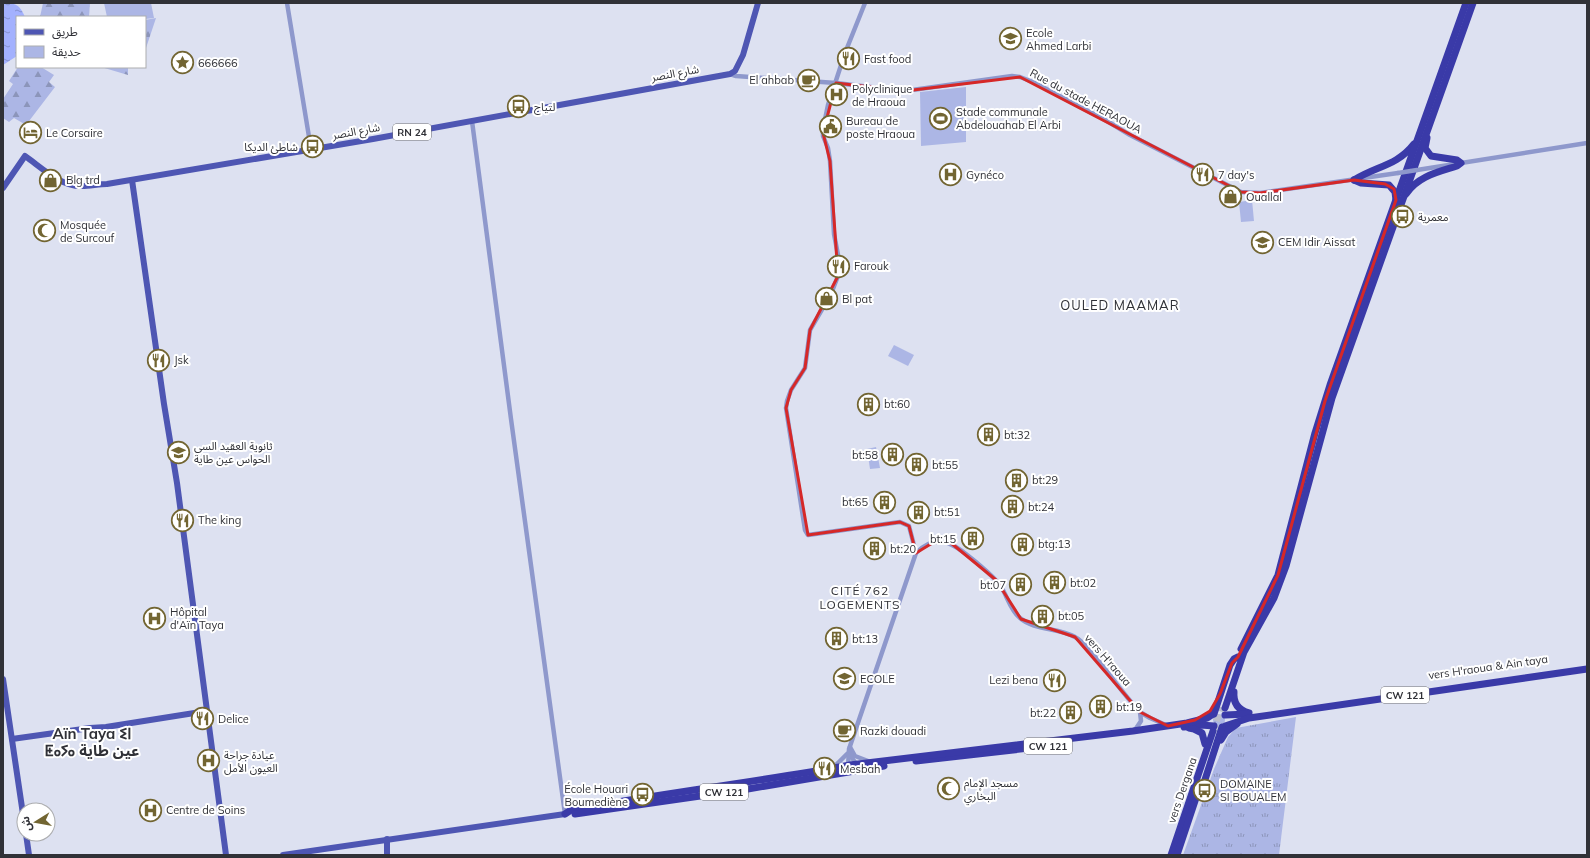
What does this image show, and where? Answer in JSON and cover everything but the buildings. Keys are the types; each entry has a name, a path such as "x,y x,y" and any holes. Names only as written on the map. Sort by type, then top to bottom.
{"highway":[{"path":"1225,712 1244,652 1274,598 1284,571 1332,398 1418,139 1466,3"},
{"path":"1189,803 1190,789 1204,744 1216,727 1227,722 1225,712 1238,657 1278,575 1325,401 1473,3"},
{"path":"1399,200 1417,182 1432,174 1457,166 1461,163 1456,160 1435,157 1427,152 1426,141 1431,118"},
{"path":"1354,180 1398,160 1405,155 1418,139"},
{"path":"1354,180 1361,183 1388,184 1395,192 1399,200"},
{"path":"1225,712 1234,692 1245,660 1244,652"},
{"path":"1214,754 1216,727 1213,714 1230,665 1234,659 1238,657"},
{"name":"vers H'raoua & Ain taya","path":"1213,714 1225,712 1253,715 1587,664"},
{"name":"CW 121","path":"566,814 572,815 849,773 857,768 1106,739 1183,728 1216,727 1253,715 1587,669"},
{"path":"1234,692 1234,699 1237,706 1253,715"},
{"path":"1195,720 1210,711 1220,694"},
{"path":"566,814 571,810 651,796 848,765 857,768 874,763 1032,742 1133,731 1207,718 1213,714"},
{"path":"1197,793 1202,789 1214,754 1226,732 1253,715"},
{"path":"1177,855 1216,727"},
{"name":"vers Dergana","path":"1171,855 1216,727"},
{"path":"1183,728 1199,731 1203,736 1204,744"}],"main road":[{"path":"730,74 735,71 742,56 758,3"},
{"name":"شارع النصر","path":"3,188 25,156 55,177 69,184 81,186 132,180 472,121 730,74"},
{"path":"132,180 164,404 177,483 226,855"},
{"path":"3,679 21,802"},
{"path":"12,739 106,727 207,711"},
{"name":"CW 121","path":"283,855 566,814"},
{"path":"387,839 387,855"},
{"path":"27,842 29,855"}],"street":[{"path":"287,3 311,149"},
{"path":"849,773 848,757 850,747 916,553 909,526 900,522 808,535 805,530 786,408 791,390 805,368 810,330 831,294 838,276 839,260 834,234 830,161 823,133 826,112 865,3"},
{"name":"Rue du stade HERAOUA","path":"730,74 736,76 836,83 905,90 1012,76 1020,77 1062,97 1130,135 1240,192 1260,194 1587,143"},
{"path":"472,121 511,419 566,814"},
{"name":"vers H'raoua","path":"916,553 926,545 939,541 947,542 956,546 996,580 1021,619 1032,625 1070,635 1080,641 1098,660 1140,712"},
{"path":"1140,712 1168,726"},
{"path":"1133,731 1140,724 1142,718 1140,712"},
{"path":"850,747 858,758 874,763"},
{"path":"850,747 852,758 857,768"},
{"path":"832,768 844,758 850,747"}],"highlighted area":[{"path":"1020,77 1241,192 1260,193 1354,180 1385,184 1394,189 1396,200 1325,401 1278,575 1238,657 1232,663 1220,694 1210,711 1195,720 1168,726 1140,712 1075,637 1021,619 996,580 951,543 934,542 916,553 909,526 900,522 808,535 786,408 791,390 805,368 810,330 838,276 830,161 823,133 836,83 905,91"}],"green space":[{"path":"43,3 90,3 89,16 40,16"},
{"path":"104,3 151,3 154,18 146,19 146,16 107,16"},
{"path":"156,18 146,48 146,20"},
{"path":"17,68 43,68 54,75 49,82 55,87 26,125 14,118 9,122 3,118 3,99 13,84 9,81"},
{"path":"104,68 128,68 128,75"},
{"name":"Stade communale Abdelouahab El Arbi","path":"966,87 966,142 921,146 920,92"},
{"path":"1252,200 1254,221 1241,222 1239,202"},
{"path":"894,345 914,355 908,366 888,356"},
{"path":"876,447 880,468 870,469 867,449"},
{"path":"1219,714 1223,716 1225,720 1223,724 1219,726 1215,724 1213,720 1215,716"},
{"path":"1296,717 1279,855 1183,855 1214,769 1228,737 1236,728"}],"water":[{"path":"3,3 14,4 19,7 24,16 16,16 16,57 3,65"}],"tunnel":[{"path":"1213,731 1221,707"}],"place":[{"name":"Ecole Ahmed Larbi","path":"1010,39"},
{"name":"Fast food","path":"848,59"},
{"name":"666666","path":"182,63"},
{"name":"El ahbab","path":"809,80"},
{"name":"Polyclinique de Hraoua","path":"837,95"},
{"name":"لتياج","path":"518,107"},
{"name":"Stade communale Abdelouahab El Arbi","path":"941,118"},
{"name":"Bureau de poste Hraoua","path":"831,127"},
{"name":"Le Corsaire","path":"30,133"},
{"name":"شاطئ الديكا","path":"313,147"},
{"name":"Gynéco","path":"951,175"},
{"name":"7 day's","path":"1203,175"},
{"name":"Blg trd","path":"51,180"},
{"name":"Ouallal","path":"1231,197"},
{"name":"معمرية","path":"1402,217"},
{"name":"Mosquée de Surcouf","path":"44,231"},
{"name":"CEM Idir Aissat","path":"1262,242"},
{"name":"Farouk","path":"838,266"},
{"name":"Bl pat","path":"827,299"},
{"name":"Jsk","path":"159,360"},
{"name":"bt:60","path":"869,404"},
{"name":"bt:32","path":"989,435"},
{"name":"ثانوية العقيد السي الحواس عين طاية","path":"178,452"},
{"name":"bt:58","path":"893,455"},
{"name":"bt:55","path":"917,465"},
{"name":"bt:29","path":"1017,480"},
{"name":"bt:65","path":"884,502"},
{"name":"bt:24","path":"1013,507"},
{"name":"bt:51","path":"919,512"},
{"name":"The king","path":"183,520"},
{"name":"bt:15","path":"972,539"},
{"name":"btg:13","path":"1023,544"},
{"name":"bt:20","path":"874,549"},
{"name":"bt:02","path":"1055,583"},
{"name":"bt:07","path":"1021,585"},
{"name":"bt:05","path":"1043,616"},
{"name":"Hôpital d'Aïn Taya","path":"154,618"},
{"name":"bt:13","path":"837,639"},
{"name":"ECOLE","path":"845,679"},
{"name":"Lezi bena","path":"1054,680"},
{"name":"bt:19","path":"1100,707"},
{"name":"bt:22","path":"1071,713"},
{"name":"Delice","path":"202,719"},
{"name":"Razki douadi","path":"844,731"},
{"name":"عيادة جراحة العيون الأمل","path":"209,761"},
{"name":"Mesbah","path":"825,769"},
{"name":"مسجد الإمام البخاري","path":"949,789"},
{"name":"DOMAINE SI BOUALEM","path":"1204,790"},
{"name":"École Houari Boumediène","path":"643,795"},
{"name":"Centre de Soins","path":"150,810"}],"district":[{"name":"OULED MAAMAR","path":"1120,305"},
{"name":"CITÉ 762 LOGEMENTS","path":"860,597"},
{"name":"Aïn Taya ⵉⵏ ⵟⴰⵢⴰ عين طاية","path":"92,742"}]}
